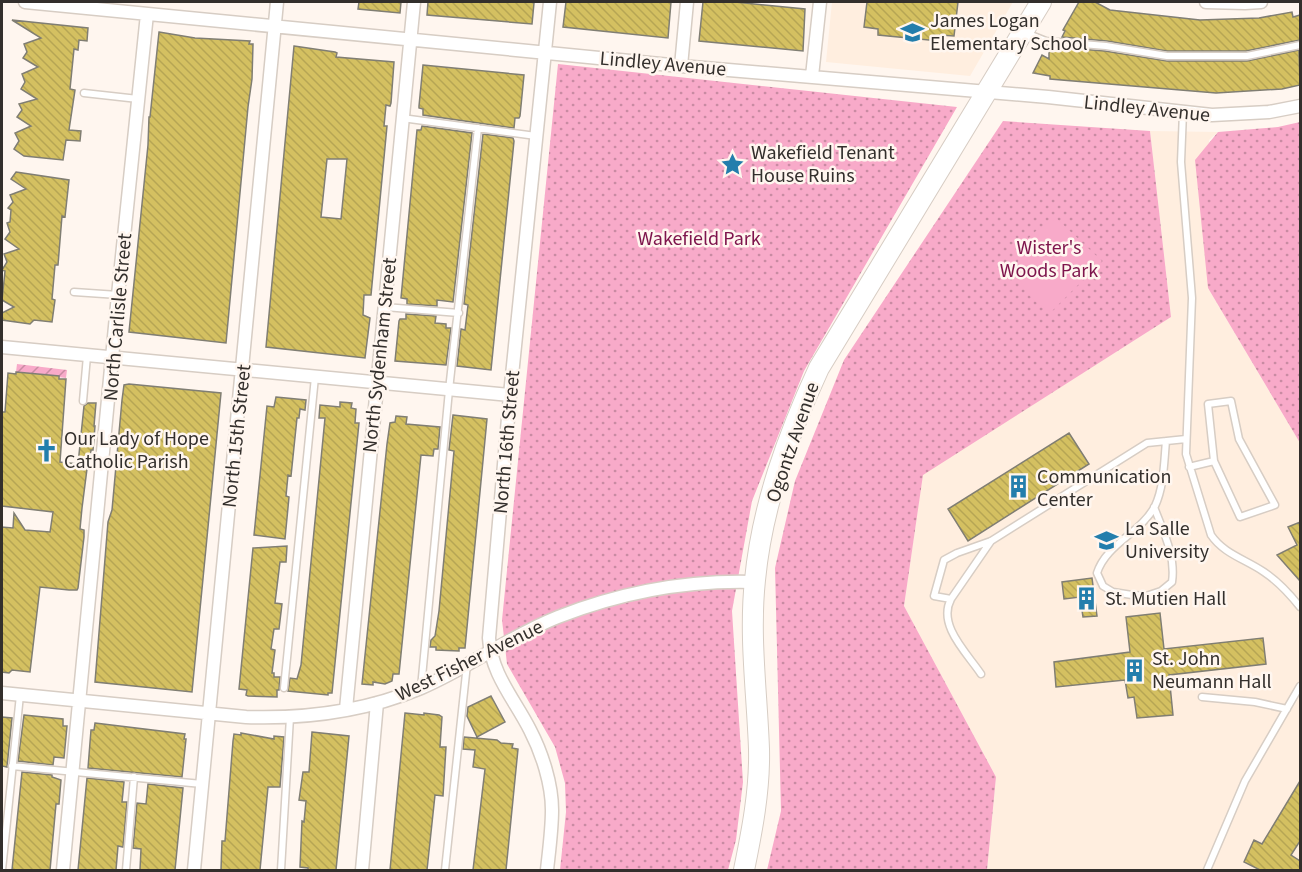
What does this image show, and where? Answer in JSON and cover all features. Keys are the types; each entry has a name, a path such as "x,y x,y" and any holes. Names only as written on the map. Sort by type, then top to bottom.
{"main road":[{"name":"Ogontz Avenue","path":"744,870 754,822 759,751 754,671 754,582 761,535 778,471 798,414 819,368 1041,2"}],"street":[{"name":"Lindley Avenue","path":"25,2 681,66 1048,97 1183,112 1235,115 1300,106"},
{"name":"North 15th Street","path":"194,870 278,2"},
{"name":"North Sydenham Street","path":"346,709 414,2"},
{"name":"North 16th Street","path":"547,870 552,811 550,791 531,732 496,670 490,652 490,625 510,395 550,2"},
{"path":"681,66 687,2"},
{"path":"812,76 820,2"},
{"path":"1211,2 1261,2"},
{"name":"North Carlisle Street","path":"63,870 147,14"},
{"path":"2,347 510,395"},
{"name":"West Fisher Avenue","path":"2,693 246,717 290,717 346,709 377,703 421,688 556,618 627,594 686,584 754,582"},
{"path":"362,870 377,703"}],"lane":[{"path":"1023,32 1046,41 1106,46 1167,56 1247,56 1300,45"},
{"path":"84,93 139,99"},
{"path":"1183,112 1181,162 1192,298 1186,439 1189,467 1211,535 1217,543 1287,589 1300,608"},
{"path":"402,118 536,136"},
{"path":"421,688 449,390 478,128"},
{"path":"74,292 118,295"},
{"path":"384,307 459,313"},
{"path":"83,401 87,356"},
{"path":"284,688 315,376"},
{"path":"1231,401 1239,439 1275,504 1240,517 1214,461 1208,404 1231,401"},
{"path":"951,599 934,596 945,560 957,553 991,541 1147,443 1186,439"},
{"path":"1154,507 1172,557 1174,570 1172,582 1161,591 1146,596 1113,592 1102,586 1097,573 1100,563 1116,545 1131,534 1154,507 1163,475 1166,441"},
{"path":"1189,467 1214,461"},
{"path":"981,674 955,637 947,620 948,606 991,541"},
{"path":"445,870 467,664"},
{"path":"1207,870 1245,781 1300,686"},
{"path":"2,870 20,695"},
{"path":"1202,697 1255,702 1287,710"},
{"path":"281,870 290,717"},
{"path":"12,766 202,784"},
{"path":"126,870 134,777"}],"shaded area":[{"name":"James Logan Elementary School","path":"832,2 1013,2 970,76 826,62"},
{"name":"La Salle University","path":"1150,131 1218,132 1209,140 1208,288 1300,443 1300,870 987,870 996,777 904,606 923,474 1171,317"}],"green space":[{"name":"Wakefield Park","path":"558,64 957,107 804,371 752,501 732,611 743,782 736,840 728,870 560,870 566,812 565,783 555,747 507,664 502,620"},
{"name":"Wister's Woods Park","path":"1003,121 1150,131 1171,317 923,475 904,606 996,777 987,870 767,870 781,811 775,568 795,481 844,360"},
{"path":"1300,122 1300,443 1208,288 1195,160 1218,132 1278,127"},
{"path":"1057,219 1102,261 1051,312 1036,302 1025,290 1019,277 1018,263 1021,250 1029,238 1041,227"},
{"path":"17,364 67,370 66,378 16,372"}],"building":[{"path":"359,2 401,2 400,13 358,9"},
{"path":"428,2 531,2 534,3 532,24 427,15"},
{"path":"566,2 671,2 668,38 563,27"},
{"path":"703,2 735,2 805,9 803,51 699,41"},
{"path":"867,2 958,2 954,36 940,35 939,41 878,35 878,29 864,27"},
{"path":"1079,2 1095,2 1110,10 1200,20 1259,18 1292,12 1293,17 1300,15 1300,40 1246,51 1167,51 1107,41 1062,37 1065,31 1063,30"},
{"path":"12,20 88,28 87,41 79,40 78,50 74,49 70,89 75,90 69,130 81,131 80,141 66,140 63,160 24,156 14,149 19,141 15,133 31,126 17,117 22,110 19,104 37,99 21,89 25,82 22,74 38,67 23,58 27,52 24,44 41,38"},
{"path":"159,32 195,38 250,41 249,44 253,44 252,79 226,343 129,332"},
{"path":"294,46 335,52 336,57 394,62 391,103 390,106 386,105 384,126 387,126 371,295 364,295 363,315 370,318 365,358 266,347","holes":["327,159 347,159 341,219 321,217"]},
{"path":"1049,48 1105,51 1167,61 1247,61 1299,50 1300,85 1282,89 1216,93 1050,79 1050,76 1033,73 1042,55 1049,59"},
{"path":"423,65 524,75 520,116 515,118 514,128 423,115 423,109 419,106"},
{"path":"422,126 472,133 453,302 437,300 437,306 407,304 407,299 401,298 417,130 421,130"},
{"path":"483,134 513,138 514,141 491,370 457,366 461,329 465,330 468,305 464,304"},
{"path":"16,172 69,180 65,217 62,216 58,265 55,265 52,299 55,300 52,322 34,320 30,324 2,320 2,313 14,307 2,300 5,271 2,270 7,262 4,254 19,249 5,239 10,232 7,223 10,222 11,210 8,208 13,202 10,195 26,189 11,179"},
{"path":"406,314 436,316 435,323 446,324 446,328 451,328 446,365 395,361 399,321 406,319"},
{"name":"Our Lady of Hope Catholic Parish","path":"16,372 59,376 59,379 66,379 60,462 78,464 84,406 88,403 96,403 93,450 91,450 89,469 87,469 82,508 80,529 84,530 84,537 78,588 69,590 40,587 30,672 12,670 9,673 2,672 2,527 13,528 14,513 25,530 50,532 53,512 2,506 2,412 5,412 8,373 16,374"},
{"path":"124,385 221,393 192,692 95,682 108,522 112,510"},
{"path":"276,397 306,400 305,410 300,409 299,418 297,418 291,476 288,475 286,496 289,497 285,539 254,535 267,406 274,407"},
{"path":"340,402 352,403 351,408 356,409 355,423 359,423 332,693 328,695 288,691 290,678 297,679 301,665 325,418 319,418 320,405 340,407"},
{"path":"453,415 487,419 465,648 459,648 459,651 436,650 436,647 430,647 431,640 435,636 439,611 454,451 449,450"},
{"path":"396,416 407,417 406,424 440,427 438,449 434,449 433,456 421,455 399,674 393,674 392,681 385,684 373,682 373,685 362,684 387,444 390,423 395,422"},
{"name":"Communication Center","path":"1069,433 1089,464 968,541 948,509"},
{"path":"1300,522 1300,581 1277,555 1297,545 1288,527"},
{"path":"287,546 286,562 280,562 275,603 282,604 279,629 274,629 271,649 275,650 272,673 274,677 280,677 279,690 277,690 277,697 248,696 246,695 247,690 239,689 253,548"},
{"name":"St. Mutien Hall","path":"1092,578 1097,616 1083,617 1080,597 1064,599 1062,582"},
{"name":"St. John Neumann Hall","path":"1160,613 1164,649 1263,638 1266,664 1169,675 1173,715 1137,718 1134,697 1128,698 1125,680 1056,687 1054,662 1130,652 1126,617"},
{"path":"491,696 505,722 477,737 467,716 468,707"},
{"path":"405,713 424,715 424,713 442,717 440,747 446,747 443,796 435,795 427,870 390,870"},
{"path":"24,715 63,719 63,726 67,726 64,758 54,757 53,765 18,761"},
{"path":"2,717 12,718 7,767 2,766"},
{"path":"95,723 185,734 182,777 88,768 91,730 94,730"},
{"path":"312,732 349,736 336,870 308,870 308,868 300,867 302,821 304,822 306,801 299,800 303,772 309,772"},
{"path":"241,733 274,739 274,736 284,737 280,787 268,787 260,870 221,870 234,734 241,735"},
{"path":"464,737 497,740 501,743 513,744 512,748 518,749 506,870 473,870 485,769 473,767 475,750 463,749"},
{"path":"22,772 52,775 61,780 59,804 56,804 50,870 12,870"},
{"path":"87,778 124,782 122,802 127,802 123,847 118,846 116,870 78,870"},
{"path":"1300,781 1300,841 1291,855 1300,861 1300,870 1260,870 1244,862 1254,840 1262,844"},
{"path":"148,784 183,788 175,870 140,870 141,849 133,848 137,803 146,804"}],"place":[{"name":"James Logan Elementary School","path":"912,32"},
{"name":"Wakefield Tenant House Ruins","path":"733,164"},
{"name":"Our Lady of Hope Catholic Parish","path":"46,450"},
{"name":"Communication Center","path":"1019,487"},
{"name":"La Salle University","path":"1107,540"},
{"name":"St. Mutien Hall","path":"1087,598"},
{"name":"St. John Neumann Hall","path":"1134,670"}]}
